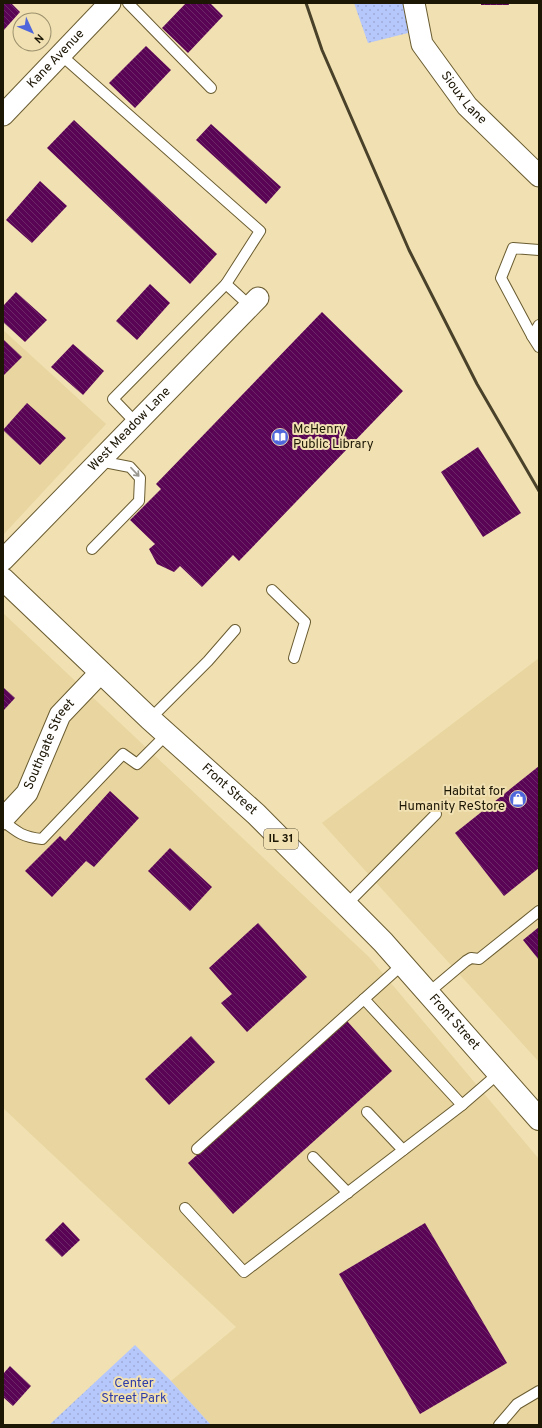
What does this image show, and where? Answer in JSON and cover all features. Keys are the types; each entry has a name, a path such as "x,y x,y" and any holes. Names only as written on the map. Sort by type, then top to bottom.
{"main road":[{"name":"Front Street","path":"3,579 150,719 256,814 383,942 499,1073 537,1113"}],"street":[{"name":"Kane Avenue","path":"3,115 110,3"},
{"name":"Sioux Lane","path":"414,3 422,44 430,56 467,106 539,176"},
{"name":"West Meadow Lane","path":"3,560 254,302"},
{"name":"Southgate Street","path":"3,820 27,793 60,715 101,672"}],"lane":[{"path":"128,3 211,88"},
{"path":"61,55 260,231 226,284 113,399 136,423"},
{"path":"539,250 512,248 501,278 539,347"},
{"path":"226,284 254,302"},
{"path":"532,336 539,325"},
{"path":"92,550 139,501 140,478 130,467 99,461"},
{"path":"272,590 305,622 294,658"},
{"path":"150,719 208,661 235,630"},
{"path":"3,820 18,833 28,838 42,839 123,754 137,764 167,734"},
{"path":"346,905 436,814"},
{"path":"428,993 466,961 471,958 479,958 539,911"},
{"path":"197,1149 402,964"},
{"path":"364,999 462,1105"},
{"path":"185,1208 244,1272 462,1105 499,1073"},
{"path":"367,1112 403,1150"},
{"path":"313,1157 348,1193"},
{"path":"499,1425 517,1404 539,1391"}],"shaded area":[{"path":"3,330 106,424 3,535"},
{"path":"3,613 369,957 539,1159 539,1425 211,1425 171,1381 236,1327 3,1108"},
{"path":"539,658 539,1062 322,823"}],"green space":[{"path":"354,3 408,3 408,33 368,43"},
{"name":"Center Street Park","path":"135,1345 171,1381 211,1425 49,1425"}],"building":[{"path":"3,3 11,3 20,12 12,12 12,21 3,31"},
{"path":"186,3 210,3 223,16 188,53 162,28"},
{"path":"481,3 509,3 509,5 481,5"},
{"path":"146,46 171,70 135,108 109,83"},
{"path":"74,120 217,254 190,284 47,148"},
{"path":"211,124 281,187 266,204 196,140"},
{"path":"40,181 67,206 32,243 6,220"},
{"path":"150,284 170,303 137,340 116,321"},
{"path":"16,292 47,320 25,342 3,322 3,306"},
{"name":"McHenry Public Library","path":"322,312 403,391 239,561 233,555 202,587 180,566 174,572 157,564 149,549 155,544 130,520 161,489 156,484"},
{"path":"3,339 22,357 3,376"},
{"path":"73,344 104,371 83,395 51,367"},
{"path":"27,403 66,438 40,465 3,430"},
{"path":"478,447 521,513 483,537 441,472"},
{"path":"3,687 15,698 3,711"},
{"name":"Habitat for Humanity ReStore","path":"539,766 539,868 504,896 455,833"},
{"path":"110,791 139,818 94,867 86,861 52,897 25,871 60,836 65,841"},
{"path":"170,848 212,887 190,911 148,871"},
{"path":"258,923 307,977 247,1032 221,1003 232,994 209,968"},
{"path":"539,927 539,960 523,940"},
{"path":"347,1021 392,1071 233,1214 188,1163"},
{"path":"191,1036 215,1062 169,1105 145,1079"},
{"path":"63,1222 80,1240 62,1257 45,1240"},
{"path":"425,1223 507,1363 420,1414 339,1274"},
{"path":"10,1366 31,1386 13,1406 3,1397 3,1374"}],"railway":[{"path":"306,3 322,50 409,250 477,384 539,491"}],"place":[{"name":"McHenry Public Library","path":"280,437"},
{"name":"Habitat for Humanity ReStore","path":"518,799"}]}
